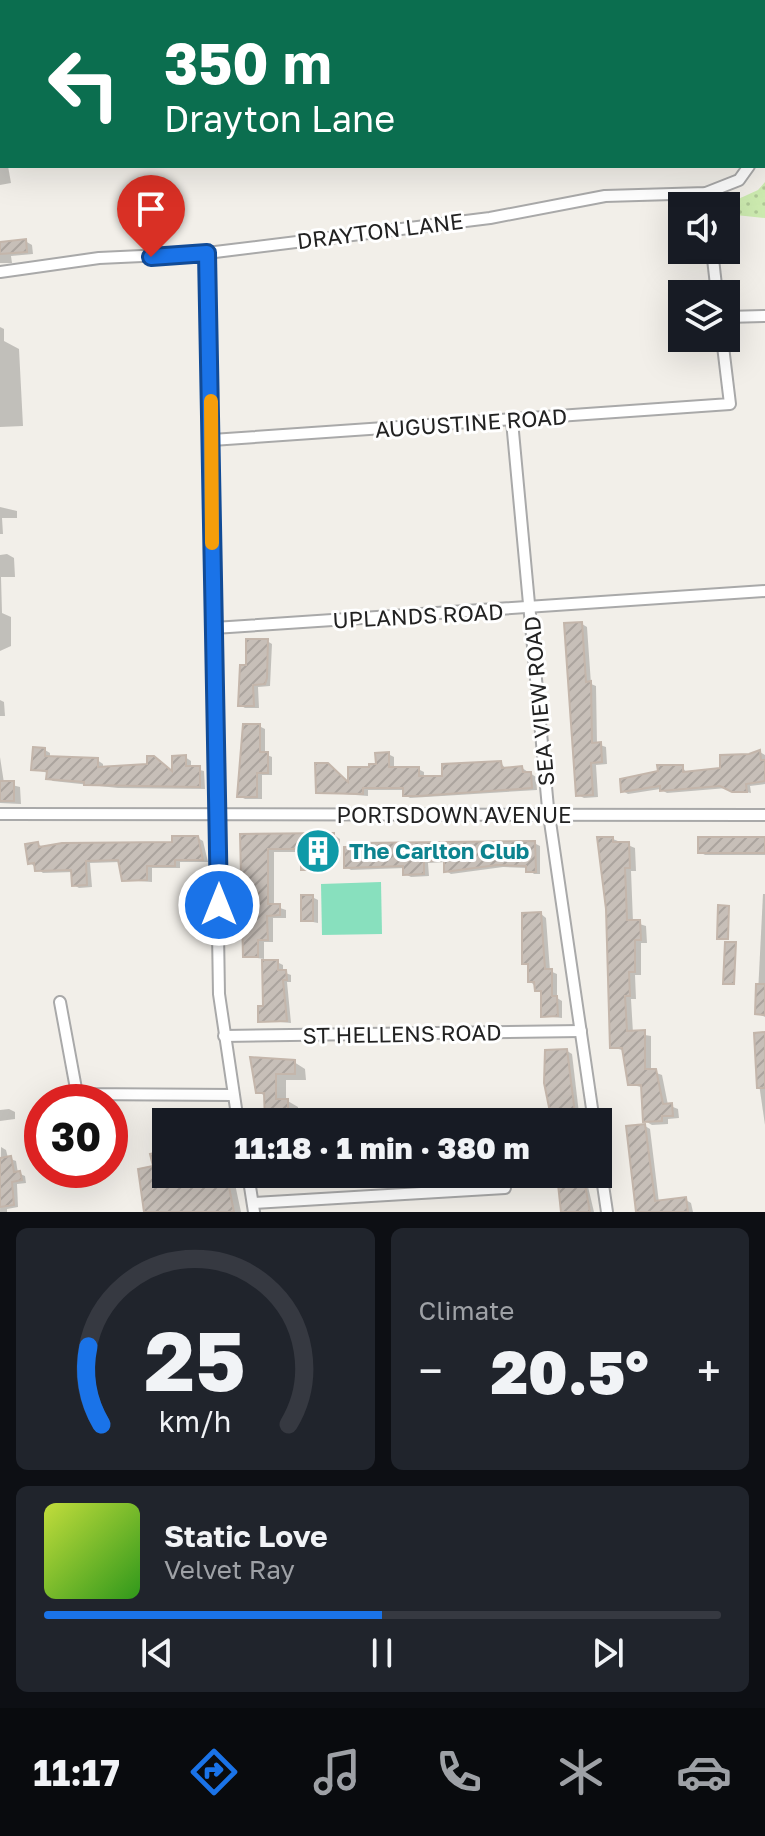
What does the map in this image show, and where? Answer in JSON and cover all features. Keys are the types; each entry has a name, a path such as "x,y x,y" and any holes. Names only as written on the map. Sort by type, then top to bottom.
{"street":[{"name":"DRAYTON LANE","path":"709,192 739,180 748,168"},
{"name":"DRAYTON LANE","path":"0,272 99,258 207,253 490,218 605,196 668,194"},
{"path":"207,253 219,994 235,1108"},
{"path":"740,317 765,316"},
{"name":"AUGUSTINE ROAD","path":"212,440 730,404 724,352"},
{"name":"SEA VIEW ROAD","path":"512,421 549,814 592,1108"},
{"name":"UPLANDS ROAD","path":"214,628 765,591"},
{"name":"PORTSDOWN AVENUE","path":"0,814 765,815"},
{"path":"60,1002 77,1094 233,1095"},
{"name":"ST HELLENS ROAD","path":"224,1036 581,1031"},
{"path":"250,1188 254,1208 505,1188"},
{"path":"603,1188 607,1212"}],"green space":[{"path":"765,182 765,218 740,215 740,198 758,190"},
{"path":"381,882 382,934 322,935 321,884"}],"building":[{"path":"26,239 27,252 0,254 0,242"},
{"path":"582,622 586,682 591,681 592,743 601,742 602,762 591,763 593,795 576,796 564,623"},
{"path":"246,639 268,639 267,678 265,684 253,685 254,706 238,706 240,665 246,665"},
{"path":"243,724 260,724 260,752 268,752 268,773 257,773 257,797 237,797"},
{"path":"33,747 45,748 45,756 98,758 98,767 147,764 147,756 154,756 172,771 172,756 186,755 186,766 200,766 200,787 84,785 84,782 46,779 47,771 31,770"},
{"path":"760,750 761,760 765,760 765,781 746,784 747,792 732,792 720,786 660,791 660,786 621,792 620,779 658,771 657,765 683,765 683,772 720,768 720,755 749,754"},
{"path":"389,752 389,767 419,767 419,776 442,776 442,764 501,761 502,768 522,766 523,772 531,772 532,788 419,796 403,796 403,788 363,788 363,794 316,793 315,763 328,763 348,782 348,767 369,767 369,764 376,764 375,753"},
{"path":"0,781 14,781 14,801 0,801"},
{"path":"334,833 334,853 318,853 318,862 312,862 312,870 301,870 301,849 268,849 268,904 280,904 280,915 267,916 268,940 258,940 258,957 243,957 240,834"},
{"path":"172,836 198,836 203,860 175,860 175,866 147,866 147,880 122,881 118,860 86,861 87,885 72,886 71,870 35,871 34,863 28,864 25,844 38,842 39,847 62,843 172,842"},
{"path":"597,837 613,837 613,842 629,842 630,868 625,868 627,920 640,920 641,940 635,940 635,972 629,972 630,996 625,996 627,1031 645,1030 645,1069 656,1069 663,1104 672,1103 673,1116 662,1116 662,1121 643,1122 641,1085 628,1085 622,1048 610,1048 606,909"},
{"path":"698,837 765,837 765,853 698,853"},
{"path":"535,841 536,872 526,872 526,866 497,865 444,872 444,860 424,861 424,874 403,875 403,866 344,868 344,847 356,847 357,843"},
{"path":"301,895 313,895 313,921 301,921"},
{"path":"718,905 729,906 728,939 717,939"},
{"path":"541,912 545,969 552,969 552,996 557,996 558,1016 541,1017 541,991 535,991 534,982 528,982 528,964 522,964 522,913"},
{"path":"725,942 736,942 734,984 723,984"},
{"path":"262,960 278,960 278,970 286,970 287,980 283,980 287,1021 258,1022 258,1006 263,1006"},
{"path":"756,984 765,984 765,1015 755,1014"},
{"path":"765,1032 765,1088 757,1088 754,1033"},
{"path":"567,1049 574,1108 549,1108 544,1083 545,1050"},
{"path":"250,1057 295,1060 295,1074 276,1074 276,1099 288,1099 288,1108 265,1108 264,1093 256,1093"},
{"path":"645,1124 655,1201 686,1197 688,1212 636,1212 626,1126"},
{"path":"11,1156 14,1172 20,1171 22,1180 12,1182 14,1205 0,1207 0,1158"},
{"path":"152,1166 152,1188 229,1188 234,1212 144,1212 138,1169"},
{"path":"558,1188 586,1188 590,1212 561,1212"}],"slow traffic":[{"path":"211,401 212,543"}],"place":[{"name":"The Carlton Club","path":"318,851"}],"route":[{"path":"151,257 207,253 219,905"}]}
